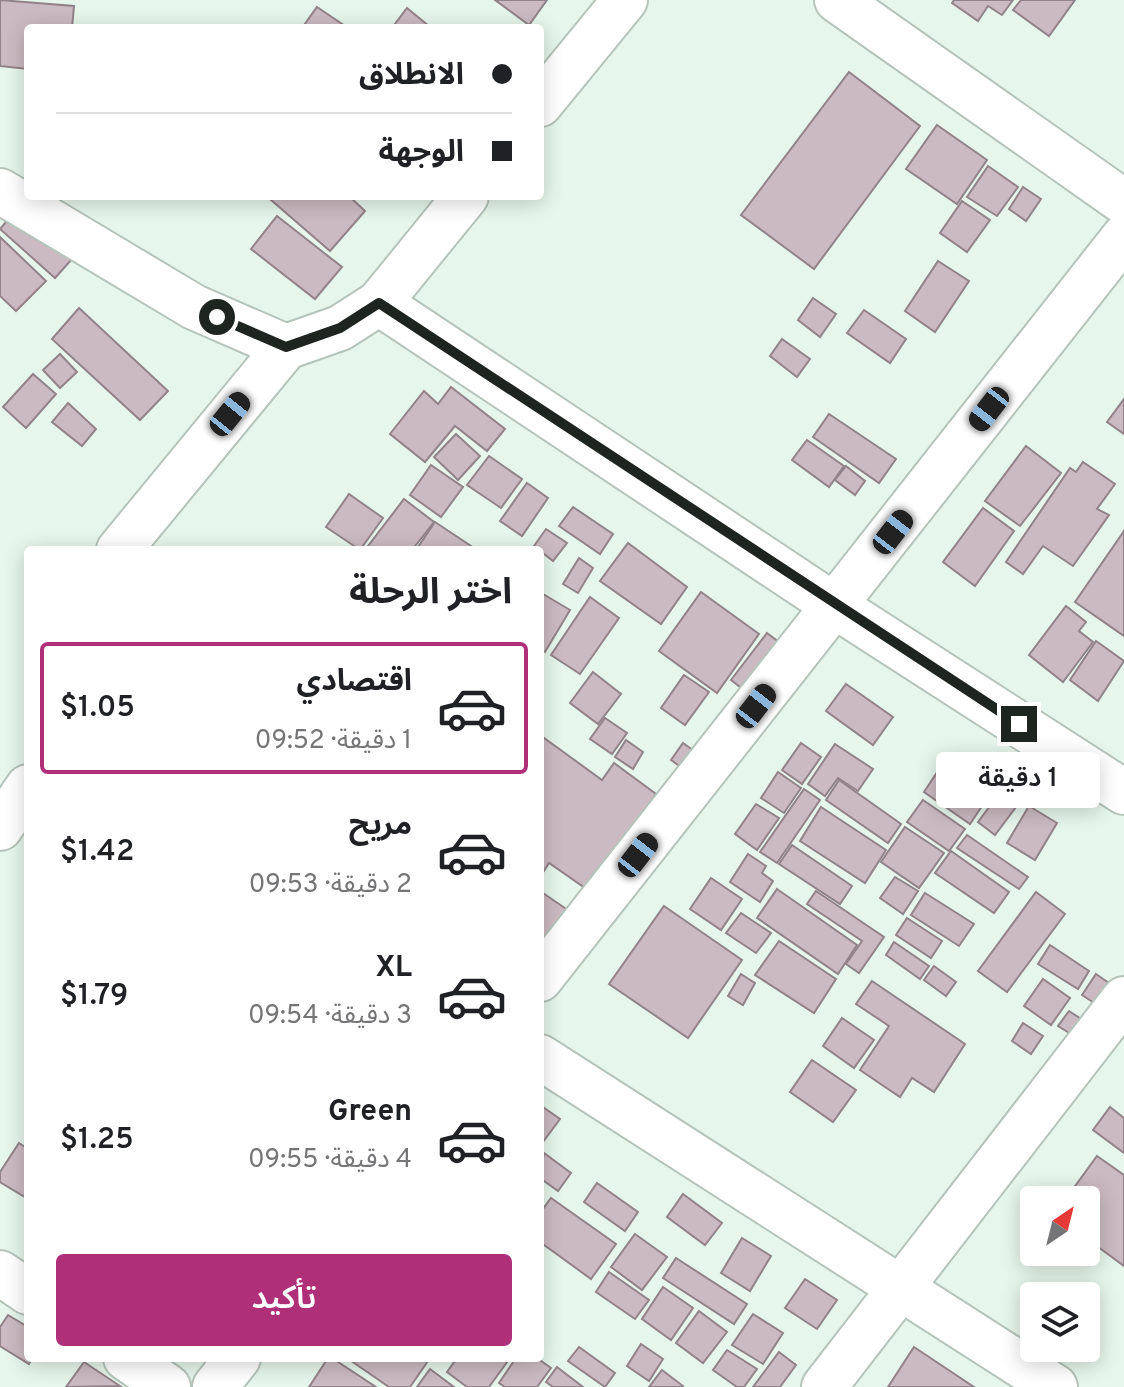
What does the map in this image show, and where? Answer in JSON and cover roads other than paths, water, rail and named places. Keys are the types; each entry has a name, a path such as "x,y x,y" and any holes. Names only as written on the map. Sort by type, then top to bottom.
{"street":[{"path":"544,99 625,0"},
{"path":"837,0 1124,202"},
{"path":"0,191 194,307 286,347"},
{"path":"122,546 286,347 340,328 379,303 463,200"},
{"path":"544,974 1124,237"},
{"path":"379,303 835,606 1124,792"},
{"path":"0,828 24,793"},
{"path":"824,1387 1124,999"},
{"path":"544,1060 902,1286 1055,1387"},
{"path":"0,1273 24,1289"},
{"path":"132,1362 168,1387"},
{"path":"215,1387 235,1362"}]}
